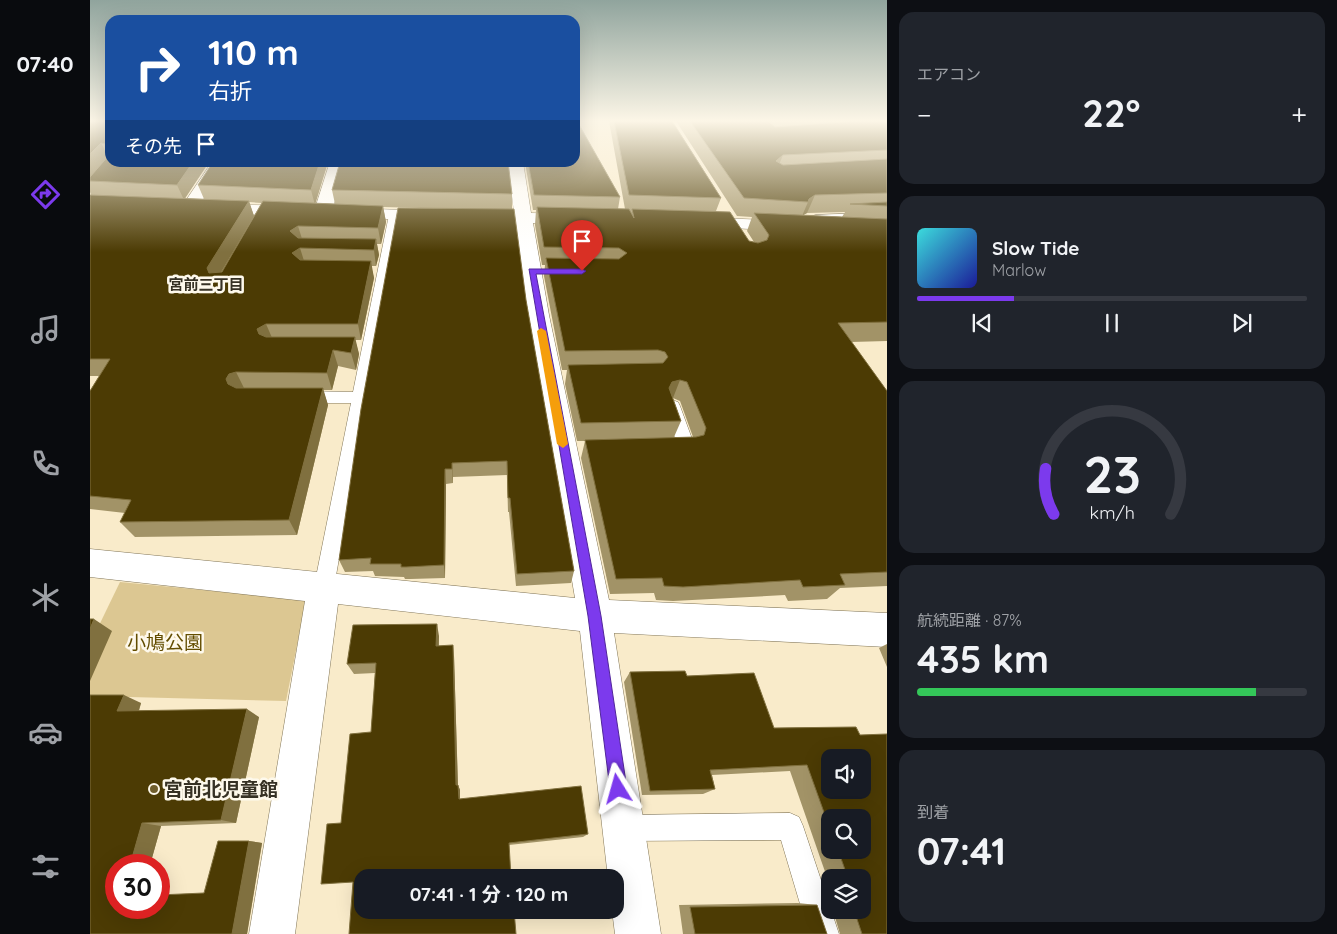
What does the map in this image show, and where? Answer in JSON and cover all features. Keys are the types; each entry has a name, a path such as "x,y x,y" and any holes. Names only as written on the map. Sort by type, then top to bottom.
{"street":[{"path":"189,208 217,167"},
{"path":"323,212 336,167"},
{"path":"516,167 524,218 560,376 573,449 638,934"},
{"path":"169,207 263,215 323,212 592,219"},
{"path":"721,209 740,239"},
{"path":"686,222 887,231"},
{"path":"90,563 594,616 887,630"},
{"path":"272,934 324,587"}],"lane":[{"path":"324,587 369,347 383,249 394,215"},
{"path":"807,218 887,215"},
{"path":"350,347 369,347"},
{"path":"292,397 360,398"},
{"path":"658,448 687,447 672,406"},
{"path":"624,828 790,826 824,934"}],"green space":[{"name":"小鳩公園","path":"120,582 306,600 286,701 90,696 90,644"}],"building":[{"path":"101,165 105,165 105,167 190,167 177,185 90,181 90,177"},
{"path":"580,165 602,165 620,197 534,195 529,167 580,167"},
{"path":"623,165 700,165 721,198 629,195"},
{"path":"721,165 887,165 887,193 815,195 808,202 744,198"},
{"path":"210,167 318,167 311,190 198,185"},
{"path":"339,167 509,167 512,194 332,190"},
{"path":"90,195 249,201 207,268 209,273 222,272 263,201 383,206 378,228 298,226 290,231 298,238 376,239 374,250 300,248 292,253 300,260 371,261 358,324 266,324 257,329 259,334 266,337 355,337 351,353 333,350 327,373 236,372 229,374 226,379 228,384 236,388 323,388 289,520 120,522 131,500 90,496 90,391 110,359 90,359"},
{"path":"887,202 887,206 850,204"},
{"path":"537,207 629,209 634,218 632,209 730,212 749,241 758,243 767,240 769,235 754,213 887,219 887,322 838,323 887,391 887,572 840,574 845,585 803,587 800,580 683,587 664,586 662,578 616,579 585,440 696,437 704,435 706,428 687,382 680,380 672,382 669,388 681,421 581,423 568,365 663,363 668,357 665,352 658,350 565,351 546,258 619,259 627,253 619,248 544,247"},
{"path":"398,208 514,209 526,300 574,571 517,574 510,498 508,498 507,461 452,463 452,469 445,469 444,565 401,567 401,564 370,564 371,558 339,560 361,409"},
{"path":"90,619 94,619 90,629"},
{"path":"437,624 436,646 453,645 456,785 458,785 459,799 581,786 588,834 509,843 510,869 354,869 354,919 515,919 516,934 349,934 353,882 321,884 327,824 341,823 350,734 371,732 376,663 347,664 353,625"},
{"path":"685,671 687,676 754,673 774,728 856,727 860,735 887,734 887,934 862,934 857,919 871,919 871,869 845,869 841,859 871,859 871,809 823,809 807,765 710,770 715,789 650,791 630,672"},
{"path":"90,695 124,695 117,711 247,709 221,820 142,823 133,854 105,854 105,919 170,919 170,895 204,893 218,841 249,841 232,934 90,934"},
{"path":"817,905 827,934 695,934 690,907"}],"slow traffic":[{"path":"541,331 563,444"}],"place":[{"name":"宮前北児童館","path":"154,789"}],"district":[{"name":"宮前三丁目","path":"206,285"}],"route":[{"path":"582,271 532,271 538,315 594,616 618,789"}]}
